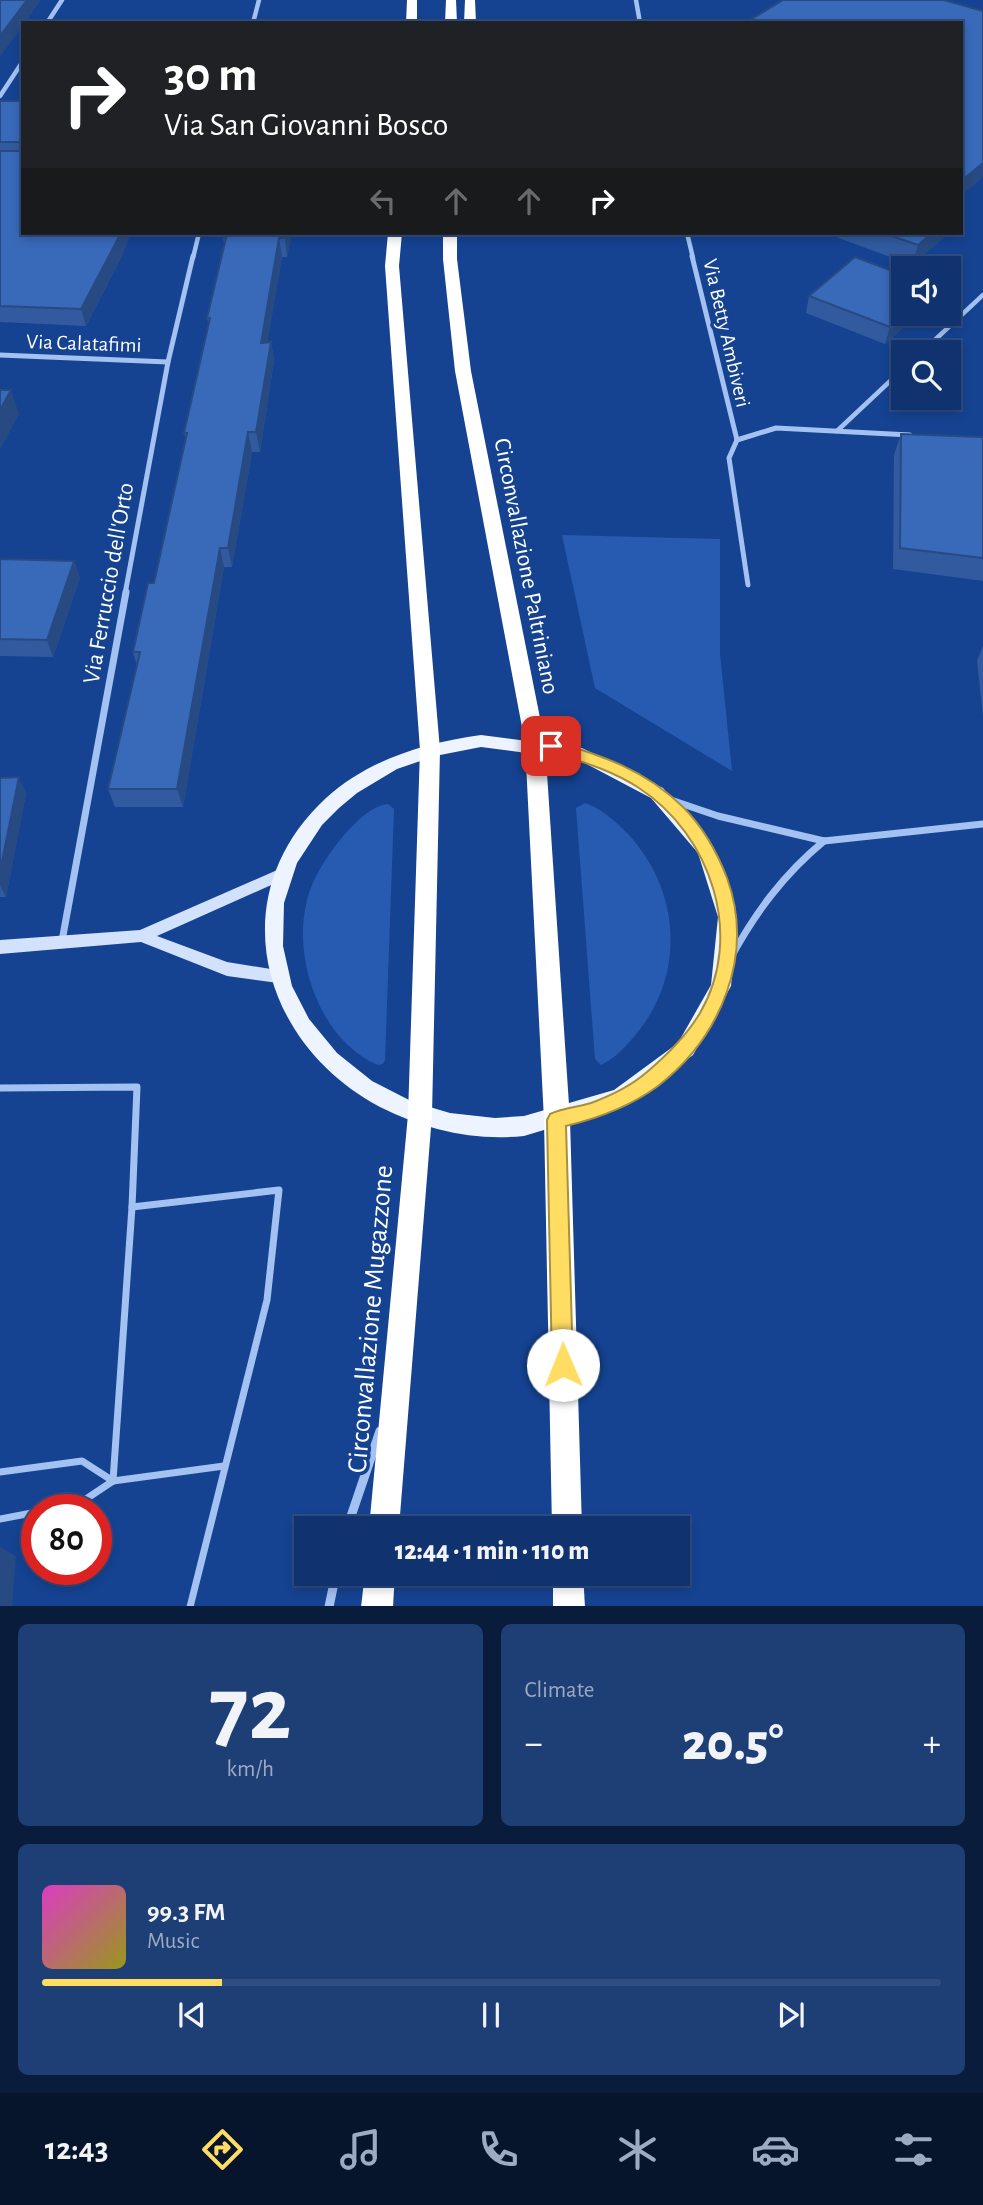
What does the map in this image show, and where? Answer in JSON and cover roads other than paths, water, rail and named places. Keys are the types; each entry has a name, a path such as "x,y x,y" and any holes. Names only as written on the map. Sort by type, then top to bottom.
{"highway":[{"path":"411,21 412,0"},
{"path":"451,21 452,0"},
{"path":"470,0 470,21"},
{"path":"395,235 392,265 429,750 420,1115"},
{"name":"Circonvallazione Paltriniano","path":"450,235 450,259 463,372 534,743 557,1120"},
{"name":"Circonvallazione Mugazzone","path":"385,1516 420,1115"},
{"path":"557,1120 567,1516"},
{"path":"377,1606 379,1586"},
{"path":"568,1586 569,1606"}],"main road":[{"path":"481,741 534,743 568,749 608,763 663,797 701,840 717,873 729,918 727,966 707,1017 671,1063 653,1079 613,1103 576,1117 523,1126 488,1127 420,1115 367,1090 339,1070 309,1039 297,1021 278,976 274,955 274,912 284,873 305,834 334,802 386,767 429,750 481,741"}],"street":[{"path":"48,21 62,0"},
{"path":"254,21 259,0"},
{"path":"636,0 640,21"},
{"path":"0,96 21,64"},
{"name":"Via Ferruccio dell'Orto","path":"62,941 168,362 199,235"},
{"name":"Via Betty Ambiveri","path":"687,235 737,440"},
{"name":"Via Calatafimi","path":"0,355 168,362"},
{"path":"748,585 729,458 737,440 776,428 916,435"},
{"path":"663,797 718,816 824,841 983,824"},
{"path":"727,966 754,913 772,888 796,863 824,841"},
{"path":"0,947 141,936 284,873"},
{"path":"141,936 227,969 278,976"},
{"path":"351,1516 399,1377"},
{"path":"329,1606 333,1586"}],"lane":[{"path":"935,340 983,295"},
{"path":"838,431 891,380"},
{"path":"0,1088 22,1086 110,1090 136,1087 132,1207 113,1481"},
{"path":"132,1207 279,1190 267,1300 190,1606"},
{"path":"0,1472 82,1461 113,1481"},
{"path":"94,1494 113,1481 224,1466"},
{"path":"0,1519 21,1515"}]}
